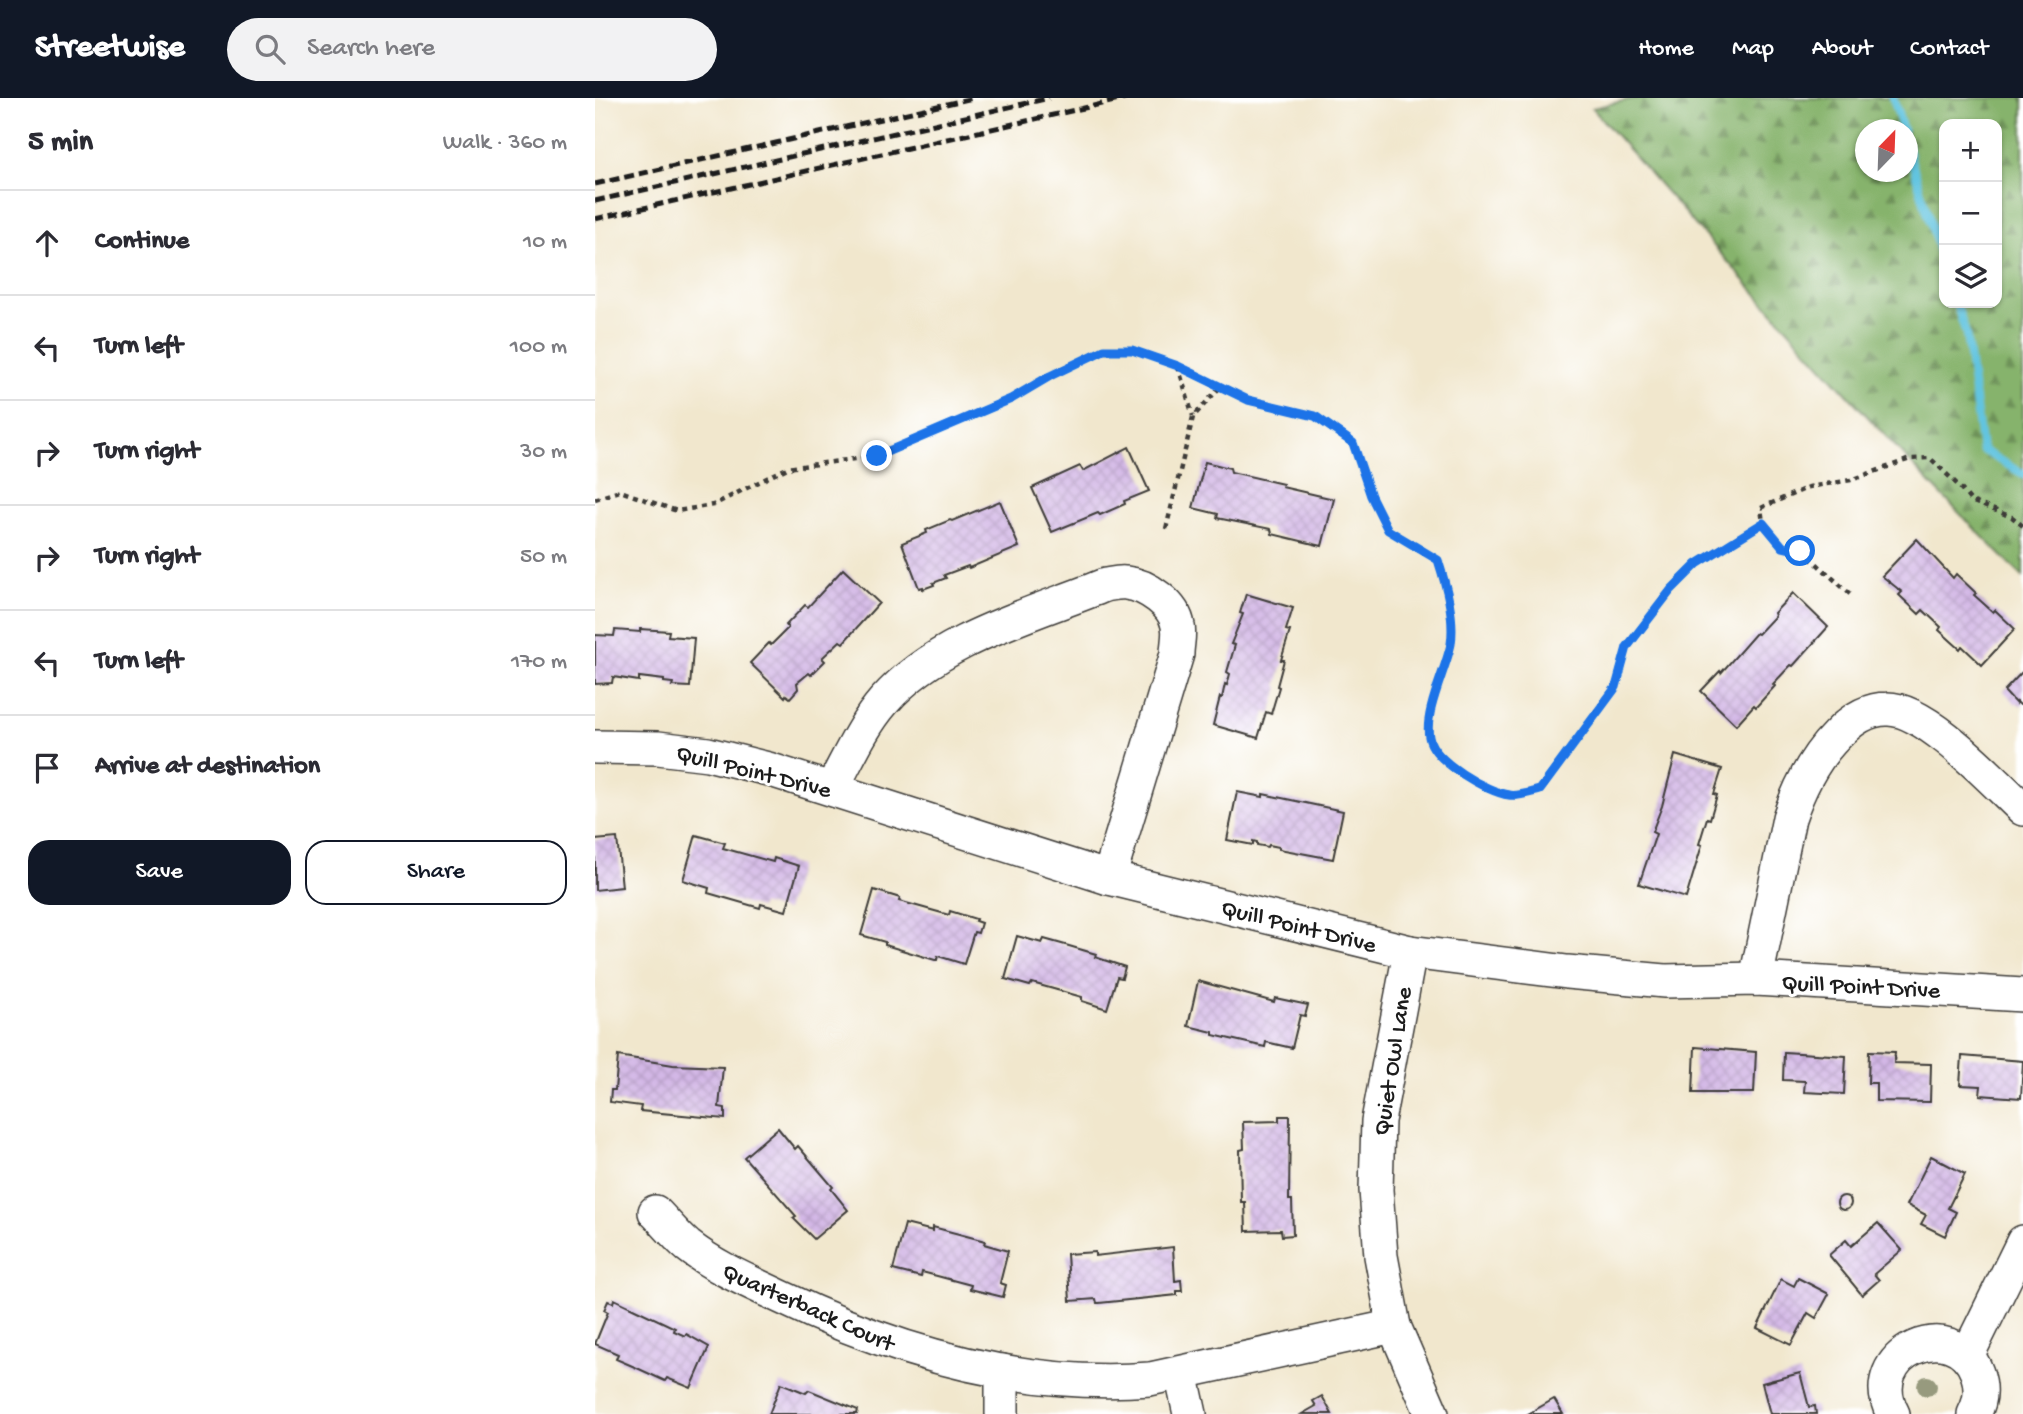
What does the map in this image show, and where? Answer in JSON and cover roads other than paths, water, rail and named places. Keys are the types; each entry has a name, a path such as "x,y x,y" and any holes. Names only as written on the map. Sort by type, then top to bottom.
{"street":[{"path":"832,788 864,728 884,700 940,654 977,636 1105,585 1124,582 1140,586 1157,596 1179,625 1177,654 1109,878"},
{"path":"1756,979 1789,818 1797,793 1831,741 1850,722 1872,711 1890,709 1913,716 1945,737 2023,809"},
{"name":"Quill Point Drive","path":"595,747 658,748 708,754 832,788 1109,878 1410,952 1567,972 1665,981 1756,979 2023,995"},
{"name":"Quiet Owl Lane","path":"1410,952 1378,1121 1376,1190 1381,1256 1394,1326 1432,1414"},
{"name":"Quarterback Court","path":"655,1212 686,1244 708,1260 810,1311 906,1349 968,1366 1047,1379 1112,1382 1150,1379 1394,1326"},
{"path":"1967,1356 2023,1242"},
{"path":"1893,1414 1886,1398 1886,1383 1891,1368 1899,1356 1926,1343 1954,1347 1967,1356 1980,1382 1980,1397 1974,1414"},
{"path":"1002,1371 1002,1414"},
{"path":"1181,1373 1190,1414"}],"waterway":[{"path":"1893,98 1900,119"},
{"path":"1918,182 1939,251"},
{"path":"1958,308 1966,334 1982,450 2023,474"}],"railway":[{"path":"595,184 973,98"},
{"path":"595,201 1049,98"},
{"path":"595,219 1128,98"}]}
